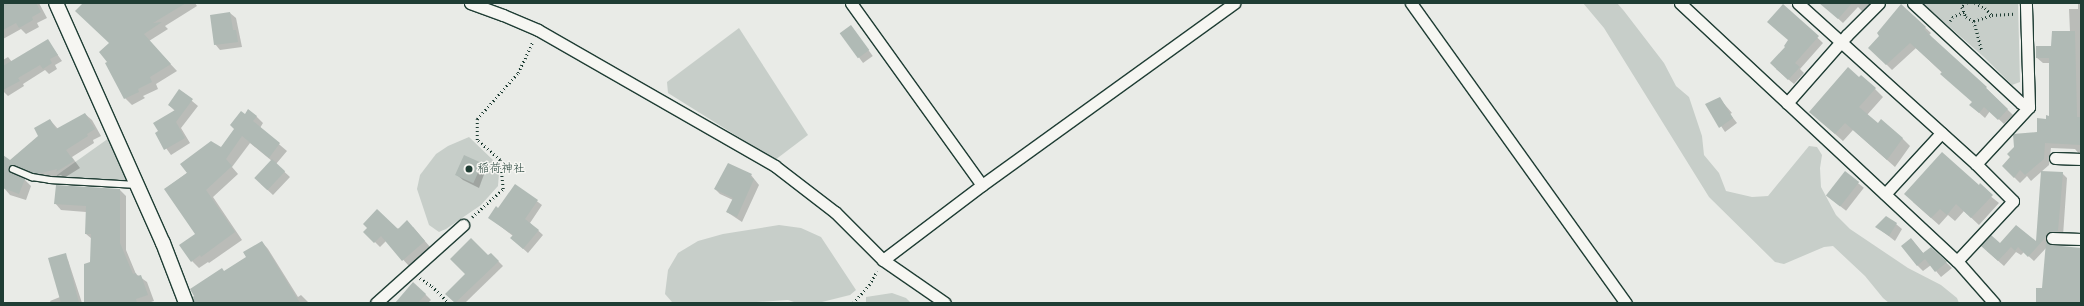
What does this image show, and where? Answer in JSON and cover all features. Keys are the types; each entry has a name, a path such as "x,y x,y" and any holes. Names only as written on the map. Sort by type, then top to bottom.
{"street":[{"path":"56,3 138,185 163,243 186,303"},
{"path":"470,3 538,30 775,166 836,212 884,260 945,303"},
{"path":"851,3 982,185"},
{"path":"884,260 982,185 1234,3"},
{"path":"1411,3 1626,303"},
{"path":"1680,3 1957,261 1994,303"},
{"path":"1798,3 1840,43 1976,164 2013,201 1957,261"},
{"path":"1787,104 1840,43 1879,3"},
{"path":"1913,3 2021,103 2029,107"},
{"path":"1976,164 2029,107 2026,3"},
{"path":"1885,194 1941,133"},
{"path":"2055,158 2081,159"},
{"path":"376,303 463,225"},
{"path":"2052,238 2081,239"}],"lane":[{"path":"13,169 32,177 50,180 138,185"}],"path":[{"path":"1967,3 1962,7 1966,17 1974,22 1984,57"},
{"path":"1975,3 1985,8 1992,15"},
{"path":"1943,31 1952,18 1964,12"},
{"path":"1974,22 1992,15 2018,15"},
{"path":"463,225 503,189 500,160 477,140 477,119 518,73 538,30"},
{"path":"853,303 869,285 884,260"},
{"path":"411,272 432,286 449,303"}],"shaded area":[{"path":"1583,3 1617,3 1664,63 1676,86 1689,97 1702,136 1704,155 1719,173 1726,191 1752,197 1768,196 1809,146 1817,147 1822,155 1820,168 1821,187 1836,215 1850,229 1908,268 1941,285 1957,298 1959,303 1889,303 1865,276 1833,246 1824,247 1784,264 1775,262 1709,197 1604,28"},
{"path":"1922,3 2018,3 2020,82 2012,85 1984,57"},
{"path":"739,28 808,135 775,160 668,93 667,82"},
{"path":"469,137 493,160 499,173 498,186 481,205 446,229 439,232 429,225 417,189 420,175 436,154 448,146"},
{"path":"109,138 128,179 120,182 56,178 57,175"},
{"path":"779,225 801,228 821,237 856,290 850,295 818,303 797,303 788,300 741,303 678,303 672,302 665,294 668,270 678,253 698,241 723,234"},
{"path":"892,293 906,298 911,303 866,303 866,297"}],"building":[{"path":"3,3 36,3 41,12 32,17 33,20 19,28 16,23 3,30"},
{"path":"83,3 186,3 153,23 162,22 144,34 171,64 150,77 152,82 138,89 139,92 124,99 105,63 107,62 99,52 109,43 75,11"},
{"path":"1819,3 1852,3 1838,19"},
{"path":"1783,4 1819,36 1795,63 1800,67 1788,80 1770,63 1785,47 1784,46 1788,40 1767,22"},
{"path":"1901,4 1926,27 1924,29 1932,37 1987,87 1986,88 2008,109 1998,120 1984,107 1979,113 1969,105 1972,102 1940,74 1942,72 1910,43 1886,65 1868,48 1879,36 1877,33"},
{"path":"230,12 233,30 236,30 238,42 214,45 210,15"},
{"path":"851,25 869,50 858,58 840,33"},
{"path":"2052,31 2075,31 2077,117 2081,117 2081,145 2045,143 2044,159 2025,175 2020,170 2014,178 2002,166 2010,157 2007,154 2014,147 2013,134 2037,132 2037,118 2046,119 2046,115 2049,116 2049,58 2036,58 2036,46 2051,46"},
{"path":"48,39 58,55 50,59 52,63 43,69 40,65 18,78 20,81 3,90 3,66"},
{"path":"1848,67 1859,77 1861,75 1876,88 1859,107 1878,123 1881,119 1903,138 1887,160 1845,123 1835,134 1809,112"},
{"path":"179,89 193,99 176,122 185,138 164,150 155,133 158,131 153,123 175,110 168,105"},
{"path":"1720,97 1733,118 1719,128 1705,104"},
{"path":"248,109 257,116 253,121 280,143 269,158 242,136 226,159 232,166 206,190 235,232 201,257 200,255 191,262 179,245 195,234 164,189 187,173 180,164 211,141 221,147 234,129 230,125 241,111 245,114"},
{"path":"85,113 95,129 87,134 88,136 66,150 74,161 56,172 57,169 37,174 12,165 9,168 10,172 25,179 19,194 3,188 3,155 10,160 38,136 34,128 50,119 56,129"},
{"path":"1942,152 1979,185 1980,183 1993,195 1971,218 1956,204 1947,215 1940,209 1931,218 1904,194"},
{"name":"稲荷神社","path":"464,155 482,163 473,183 455,175"},
{"path":"272,159 285,171 267,190 254,178"},
{"path":"728,163 752,174 750,177 754,179 737,217 726,212 733,198 714,189"},
{"path":"1845,171 1859,182 1840,207 1826,195"},
{"path":"2041,171 2063,172 2058,231 2048,232 2045,238 2028,257 2018,247 2015,251 2011,247 1998,261 1981,246 1991,235 2000,243 2016,225 2036,241"},
{"path":"515,184 538,200 525,219 539,230 523,249 510,238 513,235 488,218 496,206 498,208"},
{"path":"56,185 120,189 120,243 133,274 136,273 137,276 141,275 148,295 136,299 137,303 84,303 84,264 90,262 91,234 85,234 86,206 54,204"},
{"path":"377,209 398,229 407,220 425,241 402,261 381,236 374,243 363,232 367,228 363,224"},
{"path":"1886,216 1897,223 1889,236 1875,227"},
{"path":"471,238 488,255 491,253 499,261 455,303 445,294 465,274 450,259"},
{"path":"1911,238 1923,253 1931,247 1947,262 1935,272 1925,259 1917,266 1901,246"},
{"path":"262,241 300,303 194,303 194,296 190,289 222,268 224,271 246,257 243,252"},
{"path":"2046,242 2051,245 2081,248 2081,303 2036,303 2036,288 2042,288"},
{"path":"66,253 79,303 61,303 48,258"},
{"path":"413,282 426,294 418,303 395,303"}],"place":[{"name":"稲荷神社","path":"469,169"}]}
